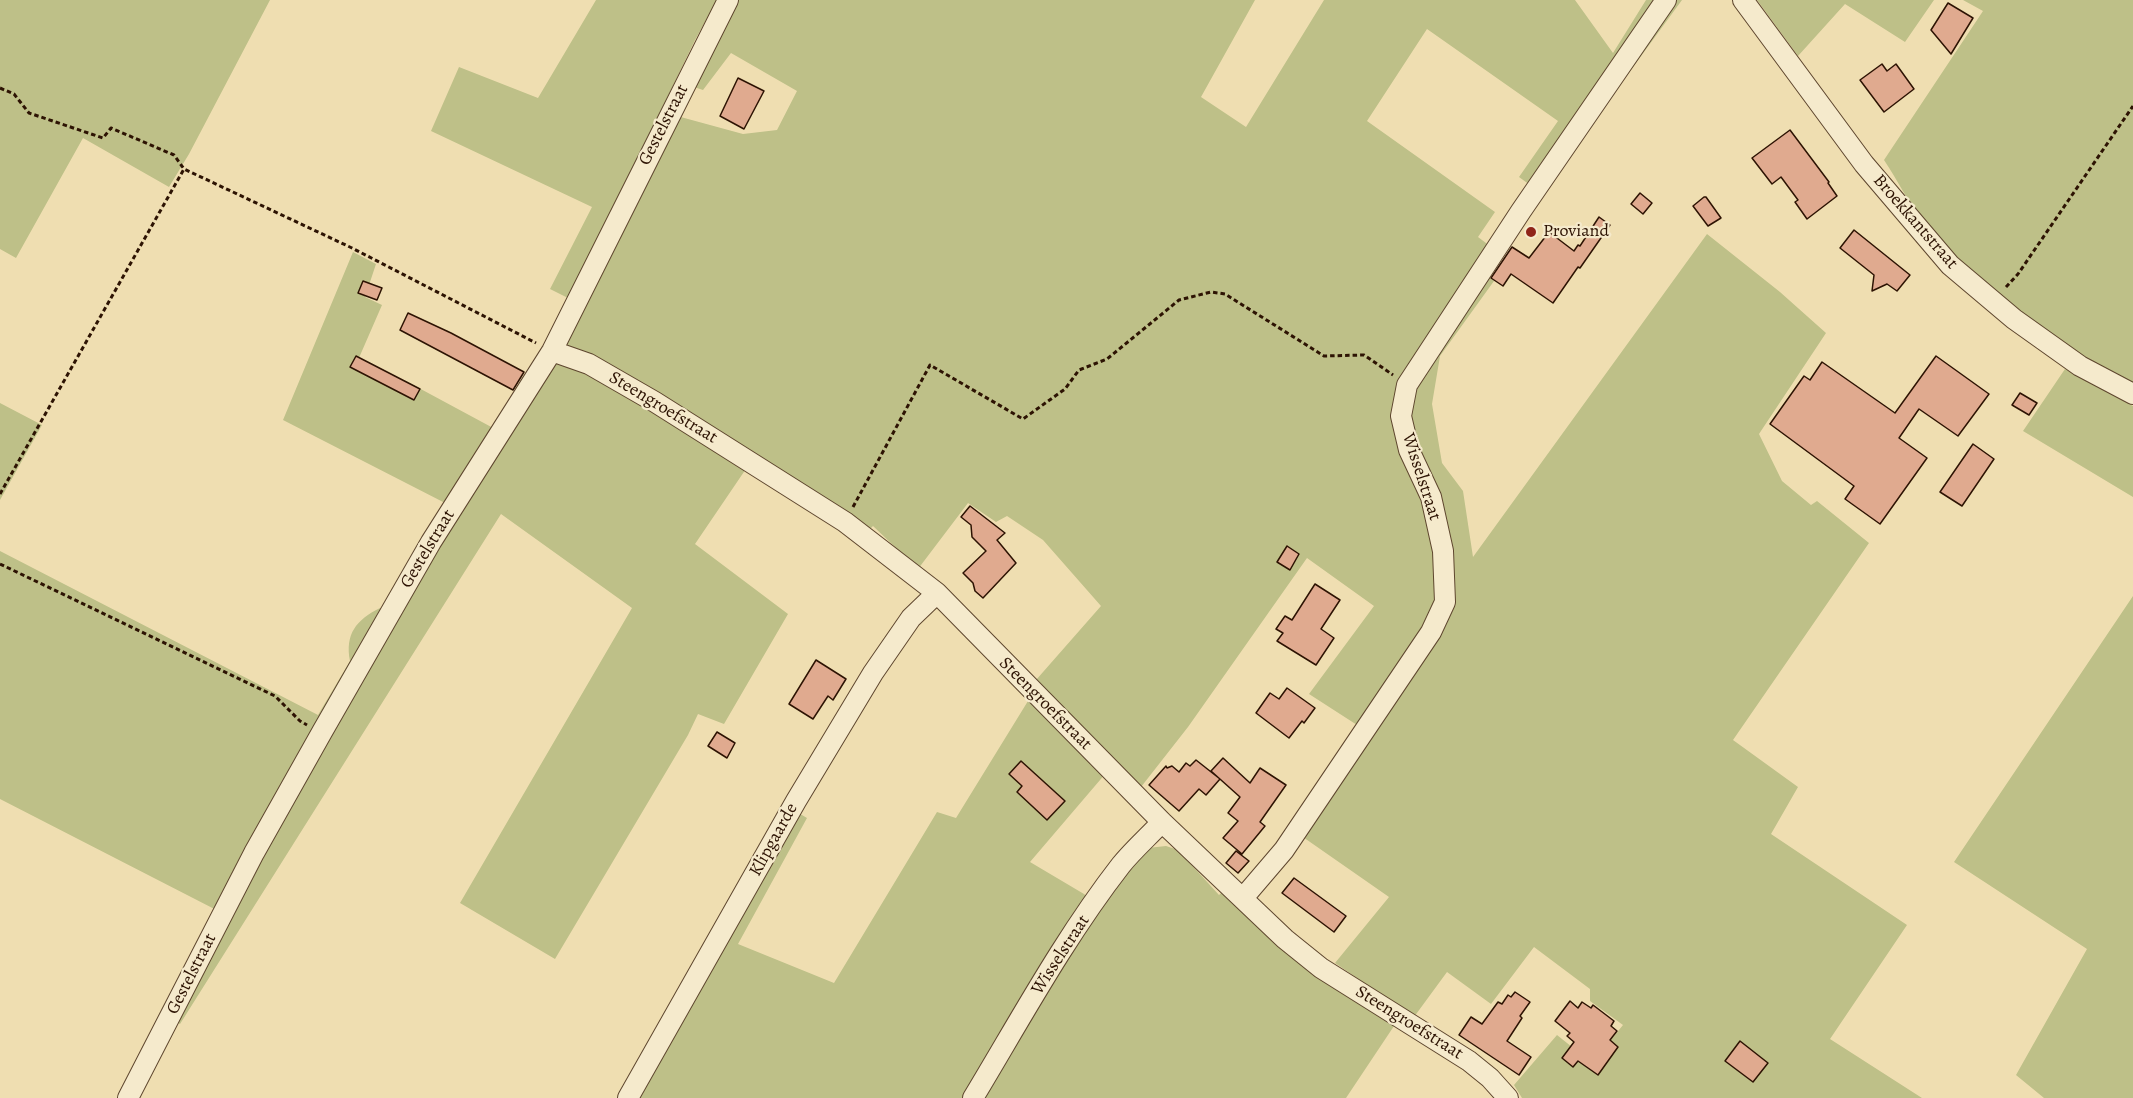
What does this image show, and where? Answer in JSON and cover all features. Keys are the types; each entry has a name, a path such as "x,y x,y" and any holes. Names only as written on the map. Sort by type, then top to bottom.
{"street":[{"name":"Gestelstraat","path":"128,1098 254,852 322,732 431,542 552,351 728,0"},
{"name":"Wisselstraat","path":"1243,898 1284,850 1431,632 1445,602 1443,551 1431,497 1409,450 1401,416 1407,385 1521,211 1666,0"},
{"name":"Broekkantstraat","path":"1743,0 1864,164 1950,265 2014,319 2080,366 2133,394"},
{"name":"Steengroefstraat","path":"552,351 589,364 655,402 845,522 937,593 1162,822 1285,939 1321,968 1469,1061 1490,1078 1508,1098"},
{"name":"Klipgaarde","path":"628,1098 796,801 873,673 911,618 937,593"},
{"name":"Wisselstraat","path":"974,1098 1055,962 1096,901 1122,864 1162,822"}],"path":[{"path":"0,88 14,94 29,113 103,138 111,128 174,155 184,169 352,248 552,351"},
{"path":"1991,300 2001,293 2018,274 2133,106"},
{"path":"0,494 184,169"},
{"path":"845,522 930,365 1023,419 1065,388 1079,370 1107,359 1179,300 1211,292 1225,294 1324,356 1364,355 1407,385"},
{"path":"0,564 275,696 300,721 322,732"}],"green space":[{"path":"0,0 270,0 189,154 169,187 83,138 16,258 0,249"},
{"path":"596,0 717,0 695,40 570,299 550,289 592,207 431,131 459,67 538,98"},
{"path":"735,0 1255,0 1201,97 1246,127 1324,0 1575,0 1613,53 1646,0 1682,0 1541,193 1519,177 1558,121 1427,29 1367,121 1495,212 1478,237 1498,252 1484,273 1494,281 1440,356 1432,404 1442,463 1463,491 1473,557 1707,234 1780,292 1826,333 1759,434 1782,481 1811,505 1817,501 1869,543 1733,740 1798,787 1771,834 1907,925 1830,1039 1922,1098 1522,1098 1514,1085 1557,1035 1592,1063 1623,1025 1590,1001 1590,989 1534,947 1491,1004 1447,972 1414,1017 1335,963 1389,897 1300,835 1371,734 1309,694 1374,606 1307,558 1188,727 1141,787 1036,680 1101,606 1043,540 1007,516 996,522 968,503 918,569 873,526 866,533 752,460 695,544 788,614 724,724 698,714 688,735 555,959 460,903 632,608 501,514 180,1024 173,1020 228,916 0,799 0,551 318,715 350,661 349,643 354,629 364,618 380,608 394,617 677,116 743,134 777,130 797,91 731,53 703,90 691,86"},
{"path":"1757,0 1934,0 1905,42 1845,4 1798,56"},
{"path":"1963,0 2133,0 2133,385 2049,334 2022,315 1971,272 1920,218 1884,160 1983,11"},
{"path":"353,252 376,264 365,297 382,305 355,367 399,391 404,380 495,429 447,504 283,420"},
{"path":"2065,369 2133,406 2133,497 2023,431"},
{"path":"0,403 42,425 0,500"},
{"path":"2133,596 2133,1098 2044,1098 2016,1075 2087,949 1954,862"},
{"path":"1028,701 1106,773 1030,862 1084,894 1098,906 1148,848 1166,846 1178,850 1219,895 1226,888 1398,1020 1346,1098 619,1098 785,805 807,818 738,944 834,983 937,812 956,818"}],"building":[{"path":"1948,3 1973,18 1951,54 1931,30"},
{"path":"1882,64 1887,71 1896,64 1914,89 1884,112 1860,80"},
{"path":"738,78 764,91 744,129 720,116"},
{"path":"1790,130 1837,196 1807,219 1795,202 1798,200 1781,177 1772,184 1752,158"},
{"path":"1640,193 1652,203 1643,214 1631,204"},
{"path":"1704,197 1721,218 1708,226 1693,206"},
{"path":"1599,217 1610,225 1553,303 1511,274 1503,286 1491,278 1512,247 1529,258 1549,232 1574,251 1578,245 1580,246"},
{"path":"1854,230 1910,275 1897,291 1887,284 1872,291 1874,275 1840,248"},
{"path":"363,281 382,288 377,300 358,293"},
{"path":"408,313 524,372 513,390 400,330"},
{"path":"356,356 420,389 414,400 350,367"},
{"path":"1936,356 1989,394 1958,436 1919,409 1899,438 1927,458 1880,524 1845,499 1854,486 1770,424 1804,376 1810,380 1822,362 1895,413"},
{"path":"2020,393 2037,403 2029,415 2012,405"},
{"path":"1973,444 1994,459 1962,506 1940,492"},
{"path":"970,506 1005,533 997,540 1016,563 983,598 975,591 973,583 963,573 986,551 972,537 971,525 961,517"},
{"path":"1287,546 1299,554 1290,570 1277,562"},
{"path":"1315,584 1340,600 1321,629 1334,638 1316,665 1277,641 1283,633 1276,629 1285,616 1292,620"},
{"path":"816,660 846,679 833,700 828,696 813,719 789,704"},
{"path":"1287,688 1315,708 1289,738 1256,713 1270,693 1279,699"},
{"path":"717,732 735,743 727,758 708,746"},
{"path":"1223,758 1250,783 1260,768 1286,785 1260,822 1265,826 1242,854 1223,838 1238,821 1228,813 1240,797 1211,771"},
{"path":"1196,760 1220,779 1206,795 1199,789 1179,811 1149,785 1166,766 1167,768 1172,766 1179,772 1186,763 1190,766"},
{"path":"1021,761 1065,801 1047,820 1017,792 1022,786 1009,774"},
{"path":"1236,851 1249,861 1238,873 1226,863"},
{"path":"1294,878 1346,916 1334,932 1282,893"},
{"path":"1515,992 1530,1002 1507,1041 1531,1057 1519,1075 1459,1035 1471,1017 1482,1024 1498,1002 1502,1004 1508,995 1511,997"},
{"path":"1570,1001 1578,1008 1582,1002 1591,1008 1593,1005 1614,1021 1611,1026 1617,1031 1610,1040 1618,1047 1598,1075 1578,1061 1573,1067 1562,1058 1574,1042 1567,1036 1570,1033 1555,1021"},
{"path":"1740,1041 1768,1063 1753,1082 1725,1061"}],"place":[{"name":"Proviand","path":"1531,232"}]}
